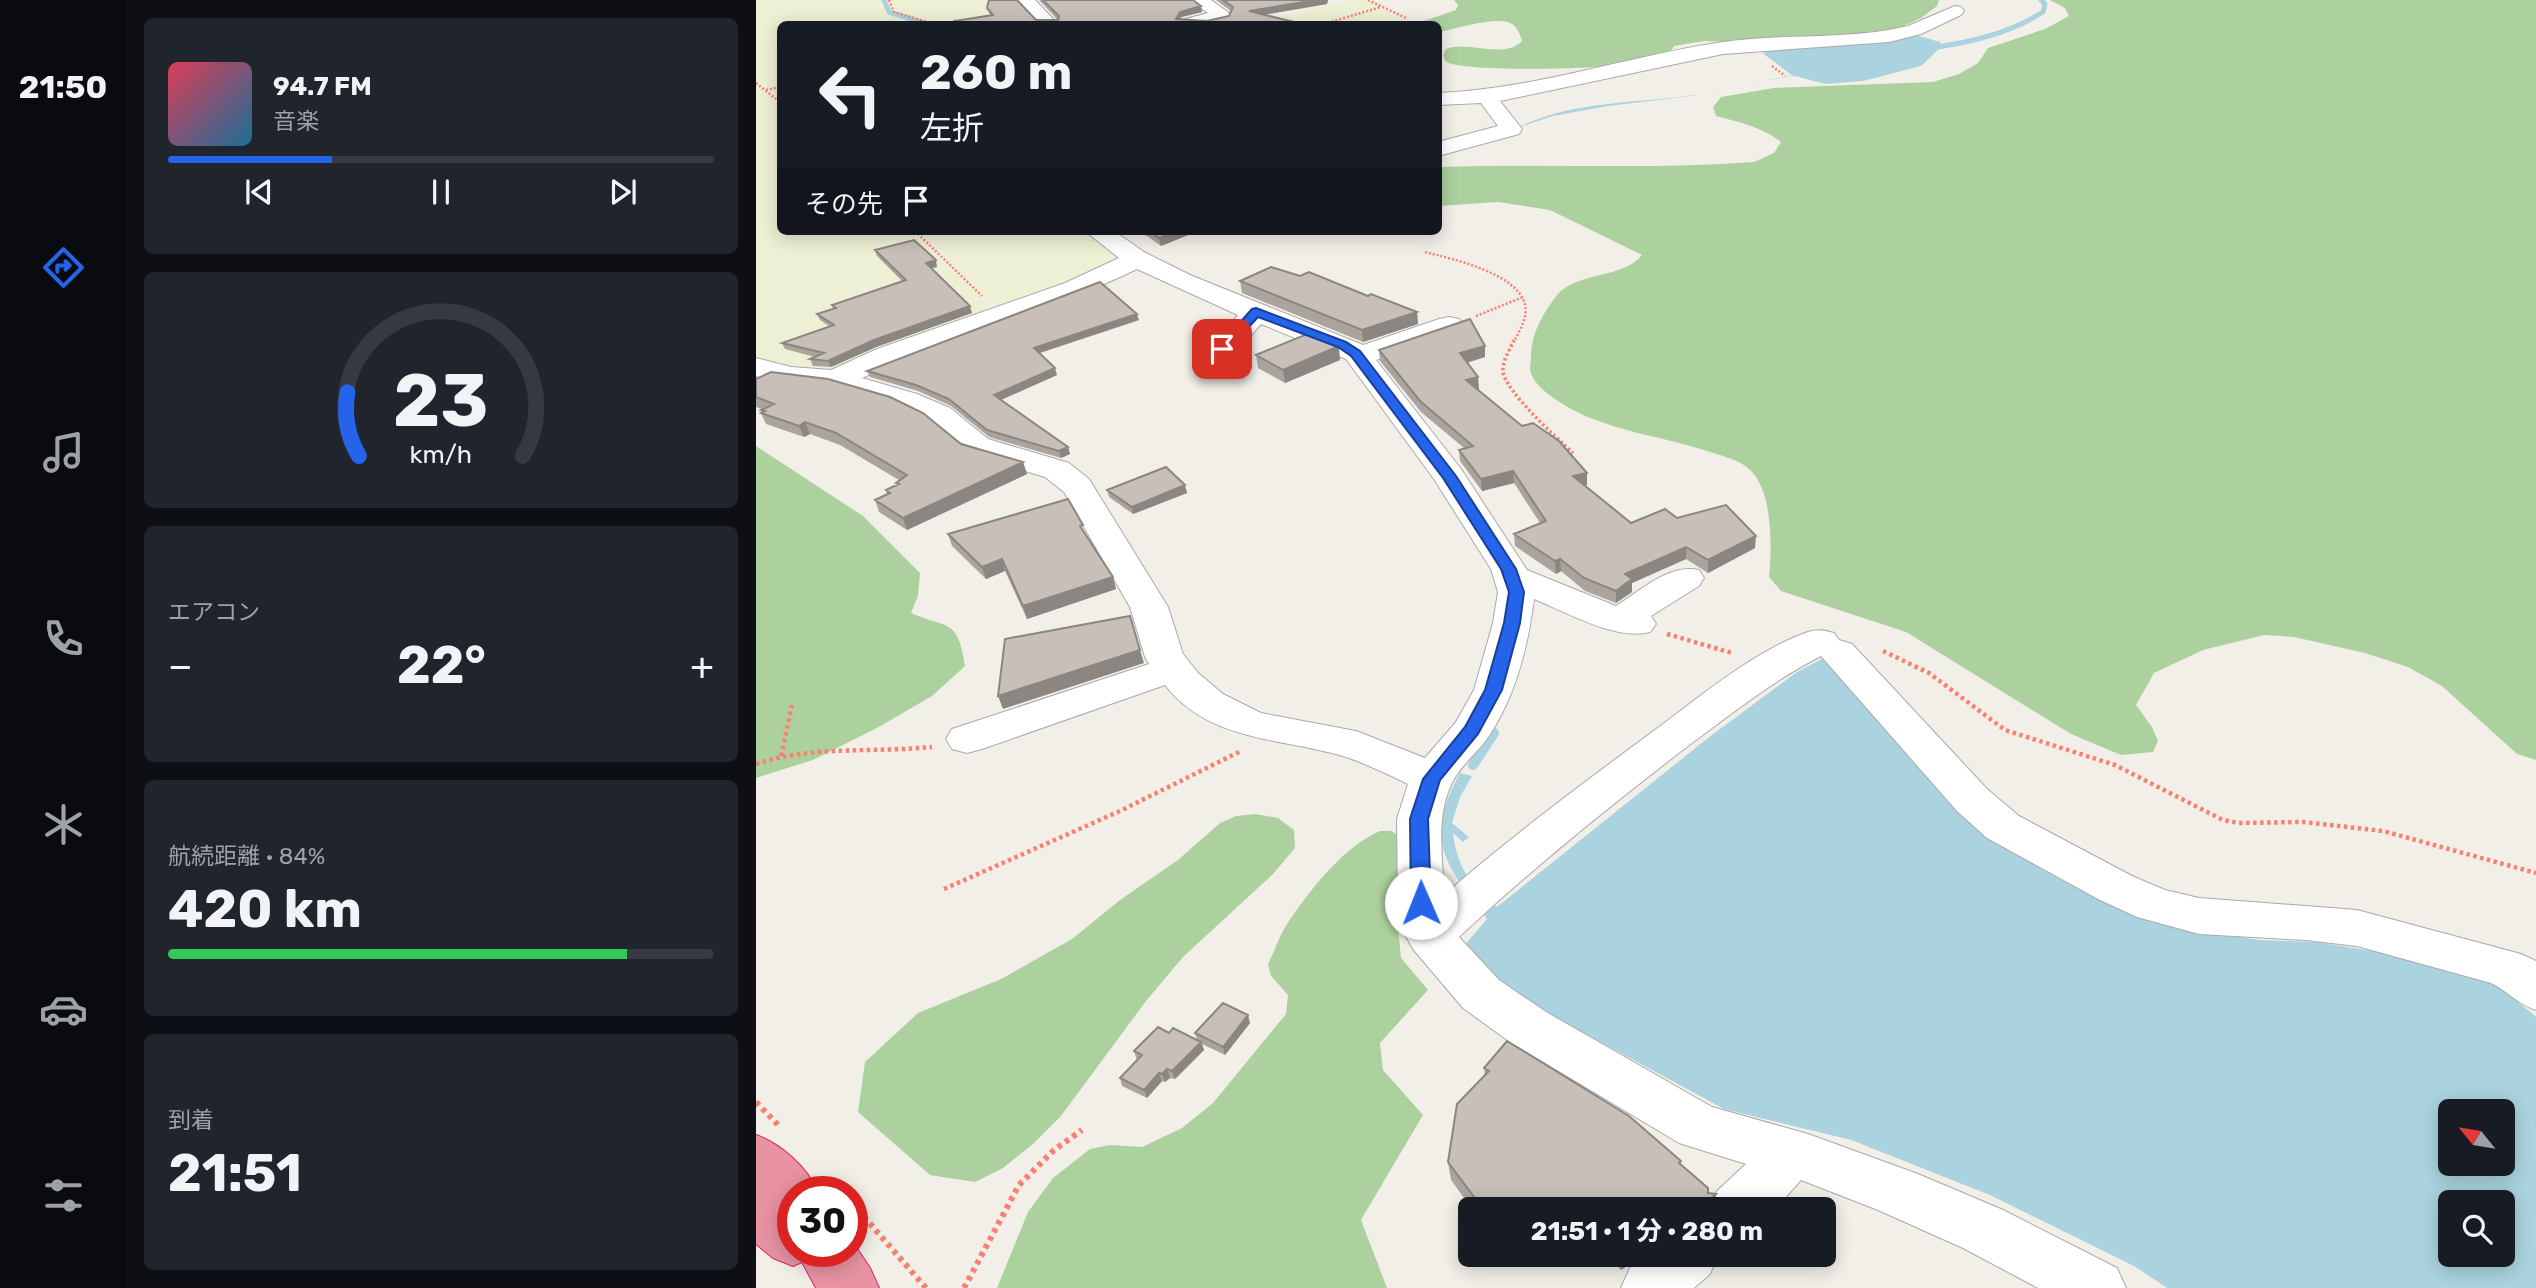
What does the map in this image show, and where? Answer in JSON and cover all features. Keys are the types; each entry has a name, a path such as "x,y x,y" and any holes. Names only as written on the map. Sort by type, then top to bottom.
{"highway":[{"path":"756,1159 777,1181"},
{"path":"756,1210 777,1226"}],"street":[{"path":"1025,0 1046,21"},
{"path":"1200,21 1223,15 1203,1"},
{"path":"1442,99 1486,96 1555,86 1726,48 1889,37 1914,30 1955,11"},
{"path":"1442,148 1511,129 1486,96"},
{"path":"1442,148 1477,156 1491,156"},
{"path":"1104,235 1138,259 1256,312 1342,345 1358,356 1449,476 1509,569 1516,592 1512,623 1494,690 1472,730 1432,779 1419,819 1421,903 1460,908 1557,824 1749,680 1789,655 1829,646 1972,800 2003,827 2116,888 2154,905 2199,916 2306,922 2357,928 2504,968 2519,975 2536,990"},
{"path":"835,379 887,355 1075,289 1138,259"},
{"path":"1222,349 1256,312"},
{"path":"1358,356 1449,325"},
{"path":"756,367 791,376 835,379 927,408 977,446 1038,463 1068,478 1077,486 1149,607 1164,657 1209,704 1229,716 1269,729 1356,746 1387,757 1432,779"},
{"path":"1511,576 1629,622 1686,578"},
{"path":"967,739 1113,688 1175,670"},
{"path":"1460,908 1481,994 1528,1027 1698,1126 1787,1152 1898,1192 1983,1229 2096,1288"},
{"path":"1749,1197 1777,1170 1787,1152"},
{"path":"1651,1288 1675,1267"}],"path":[{"path":"889,0 894,12 924,21"},
{"path":"1368,0 1406,18"},
{"path":"1334,21 1381,6"},
{"path":"756,83 777,99"},
{"path":"766,90 777,88"},
{"path":"919,235 1001,313"},
{"path":"1425,252 1494,274 1523,297 1528,311 1504,367 1506,379 1542,422 1573,453"},
{"path":"1449,325 1523,297"},
{"path":"1629,622 1737,654"},
{"path":"1829,646 1839,638 1860,643 1915,665 1943,682 1997,726 2115,765 2224,820 2252,824 2327,824 2383,831 2536,873"},
{"path":"781,756 792,705"},
{"path":"944,889 1120,811 1226,760 1254,744 1269,729"},
{"path":"756,764 781,756 818,750 905,750 954,745 967,739"},
{"path":"964,1288 1019,1185 1055,1150 1082,1130"},
{"path":"868,1221 926,1288"}],"green space":[{"path":"756,0 1018,0 1040,21 777,21 777,97 756,80"},
{"path":"1350,0 1365,0 1405,19 1396,21 1263,20"},
{"path":"1454,0 1939,0 1937,6 1921,18 1897,29 1760,43 1704,41 1674,46 1670,53 1628,64 1537,69 1483,68 1447,62 1443,55 1446,49 1465,47 1496,50 1514,46 1522,41 1515,26 1504,21 1442,31 1442,21 1424,21 1456,10 1458,5"},
{"path":"2050,0 2536,0 2536,760 2517,754 2442,686 2408,667 2365,653 2294,637 2264,635 2203,650 2154,673 2136,705 2152,727 2158,741 2153,752 2121,755 2071,734 1906,632 1781,591 1769,577 1771,551 1767,505 1758,479 1750,470 1724,456 1588,417 1552,397 1532,377 1530,365 1536,332 1557,295 1576,282 1624,268 1642,255 1550,210 1498,202 1442,206 1442,167 1675,166 1754,162 1774,153 1781,142 1758,129 1716,116 1713,107 1721,97 1774,88 1933,82 1959,74 1978,63 1988,48 2045,29 2069,16 2065,8"},
{"path":"756,85 777,102 777,235 915,235 995,311 826,373 756,361"},
{"path":"923,235 1095,235 1117,254 1113,266 997,308"},
{"path":"756,446 863,516 920,573 918,596 911,613 949,627 959,639 965,666 932,696 877,728 813,760 756,778"},
{"path":"1255,814 1278,818 1294,830 1295,848 1273,874 1183,957 1146,1001 1061,1116 1033,1144 1003,1168 975,1182 930,1175 858,1112 865,1062 918,1013 1001,979 1072,939 1120,900 1178,860 1220,823 1236,816"},
{"path":"1380,831 1392,831 1401,838 1397,917 1401,958 1428,990 1380,1043 1383,1070 1423,1115 1361,1220 1387,1288 997,1288 1028,1212 1053,1178 1090,1149 1110,1145 1142,1147 1182,1128 1213,1103 1286,1014 1288,995 1271,976 1268,964 1287,924 1317,884 1341,858 1353,847"}],"water":[{"path":"1912,34 1940,42 1941,47 1921,66 1863,81 1825,84 1795,76 1759,82 1766,80 1793,76 1763,53 1766,50"},
{"path":"1708,92 1553,116 1519,127 1538,119 1580,108"},
{"path":"1822,659 1876,715 1950,800 2192,929 2259,940 2317,942 2391,954 2497,984 2536,1017 2536,1288 2167,1288 2134,1266 1990,1195 1851,1140 1724,1109 1545,1012 1491,976 1463,947 1487,919 1450,866 1441,834 1449,796 1460,773 1472,776 1460,797 1452,823 1469,837 1463,842 1453,833 1457,854 1473,885 1497,907 1708,738 1797,672"}],"building":[{"path":"989,0 1017,0 1036,20 1058,20 1059,16 1043,0 1193,0 1201,6 1180,12 1176,19 1207,21 954,21 993,15 987,8"},
{"path":"1223,0 1316,0 1249,11 1290,21 1207,21 1229,16 1233,7"},
{"path":"914,240 936,260 926,263 970,306 874,340 828,361 810,359 824,353 782,343 834,325 817,314 836,308 832,305 906,280 875,250"},
{"path":"1271,267 1300,276 1309,272 1417,312 1362,330 1240,281"},
{"path":"1100,282 1137,314 1034,348 1055,368 994,395 1068,447 1059,451 987,430 949,399 916,385 867,371"},
{"path":"1470,319 1485,346 1460,353 1478,377 1466,380 1522,426 1533,423 1559,441 1587,473 1573,476 1631,523 1665,509 1677,518 1726,505 1756,536 1708,560 1686,547 1625,574 1632,579 1616,591 1584,578 1560,559 1555,561 1514,534 1546,521 1513,471 1481,479 1459,450 1473,446 1420,401 1379,350"},
{"path":"1307,334 1339,346 1283,370 1256,355"},
{"path":"771,372 828,379 890,397 923,413 961,444 1023,462 903,518 875,500 890,493 886,490 899,484 896,483 907,475 836,433 805,422 799,426 761,413 765,411 761,410 774,404 756,397 756,379"},
{"path":"1166,467 1185,485 1132,507 1107,490"},
{"path":"1068,499 1083,525 1080,526 1113,577 1023,606 1002,559 982,567 948,534"},
{"path":"1130,616 1140,650 998,696 1005,639"},
{"path":"1223,1003 1248,1015 1223,1047 1195,1033"},
{"path":"1158,1027 1169,1033 1173,1028 1201,1042 1172,1071 1167,1069 1162,1074 1159,1073 1144,1090 1120,1078 1142,1055 1134,1051"},
{"path":"1507,1041 1629,1116 1681,1161 1679,1163 1708,1188 1708,1193 1716,1194 1713,1197 1474,1197 1448,1162 1457,1104 1489,1071 1484,1068"}],"waterway":[{"path":"884,0 889,12 918,21"},
{"path":"1931,48 1975,40 2030,20 2043,12 2045,4 2041,0"},
{"path":"1473,765 1494,733"}],"route":[{"path":"1222,349 1256,312 1356,353 1449,476 1509,569 1516,592 1512,623 1494,690 1472,730 1432,779 1419,819 1421,903"}]}
